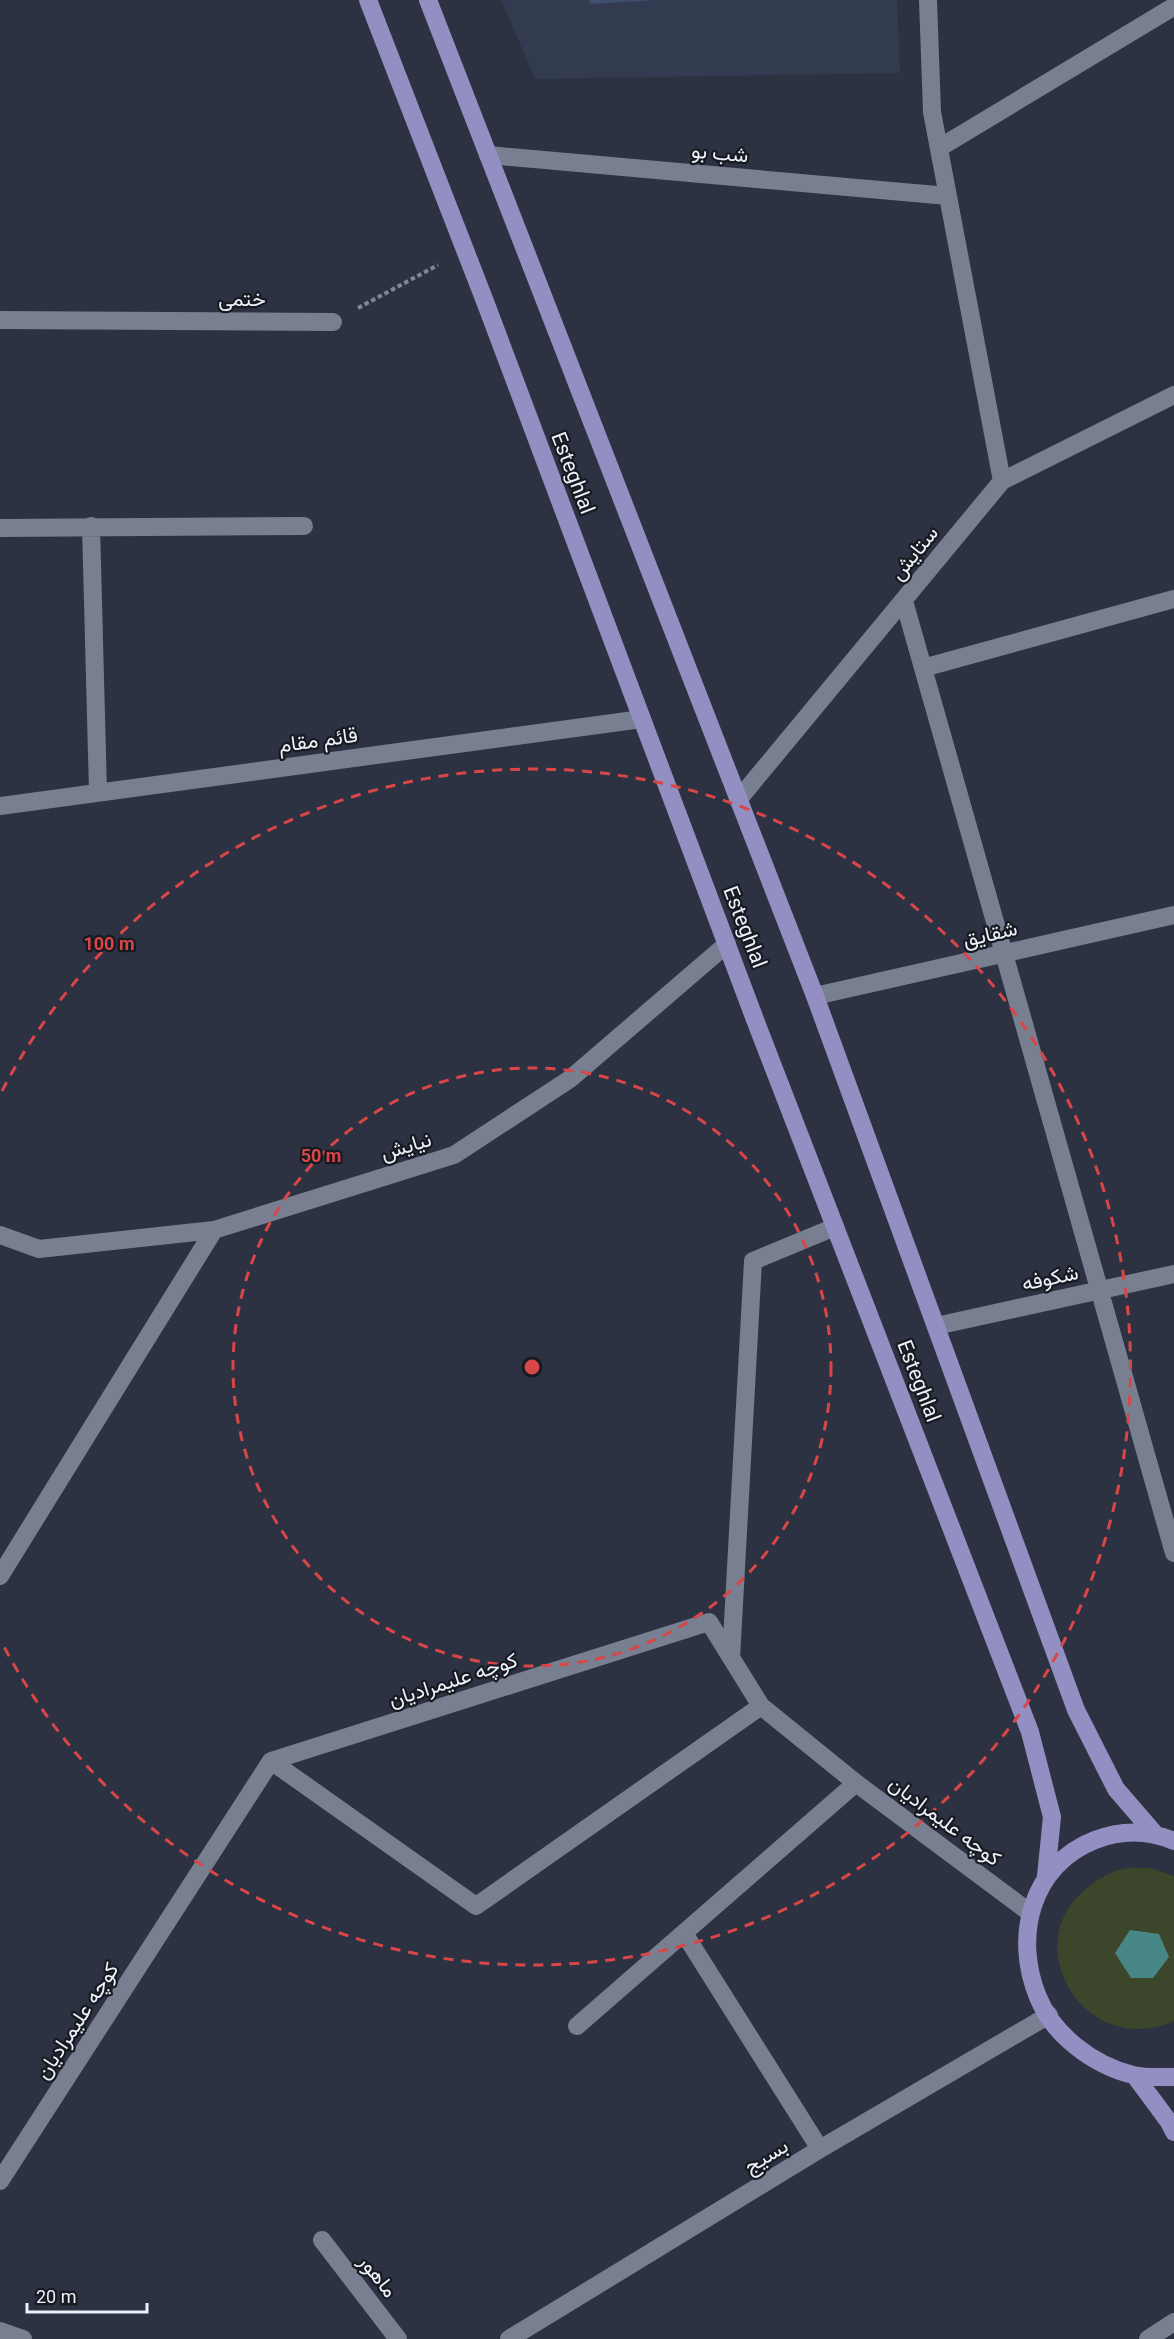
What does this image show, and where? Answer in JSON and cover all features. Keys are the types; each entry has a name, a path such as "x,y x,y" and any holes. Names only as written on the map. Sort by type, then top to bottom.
{"main road":[{"name":"Esteghlal","path":"368,0 835,1227 1030,1732 1053,1817 1046,1876"},
{"name":"Esteghlal","path":"428,0 815,996 1076,1710 1116,1789 1154,1833"},
{"path":"1174,1841 1154,1833 1113,1833 1077,1847 1046,1876 1029,1912 1027,1954 1038,1997 1061,2034 1095,2061 1135,2076 1174,2077"},
{"path":"1135,2076 1174,2132"}],"street":[{"path":"928,0 932,112 1002,481"},
{"path":"939,148 1172,5"},
{"name":"شب بو","path":"488,155 948,196"},
{"name":"ختمی","path":"0,320 333,321"},
{"name":"ستایش","path":"738,800 1002,481 1174,395"},
{"path":"91,526 98,792"},
{"path":"0,528 304,526"},
{"path":"923,668 1174,599"},
{"path":"904,601 1174,1553"},
{"name":"قائم مقام","path":"0,806 642,720"},
{"name":"شقایق","path":"815,996 1174,915"},
{"name":"نیایش","path":"0,1235 39,1250 214,1230 454,1155 570,1079 727,944"},
{"path":"731,1658 753,1261 835,1227"},
{"path":"0,1576 214,1230"},
{"name":"شکوفه","path":"936,1326 1174,1274"},
{"name":"کوچه علیمرادیان","path":"0,2181 271,1761 709,1622 761,1706 856,1783 1029,1912"},
{"path":"271,1761 476,1906 761,1706"},
{"path":"577,2026 856,1783"},
{"path":"684,1933 820,2149"},
{"name":"بسیج","path":"509,2339 820,2149 1049,2015"},
{"name":"ماهور","path":"322,2240 398,2339"},
{"path":"1148,2339 1174,2322"},
{"path":"0,2331 23,2339"}],"path":[{"path":"333,321 465,250"}],"shaded area":[{"path":"501,0 897,0 900,73 535,79"},
{"path":"1150,1868 1174,1876 1174,2021 1142,2029 1113,2025 1089,2011 1070,1990 1060,1965 1058,1938 1066,1912 1087,1888 1118,1870"},
{"path":"1130,1930 1159,1934 1169,1957 1153,1978 1131,1978 1115,1953"}]}
